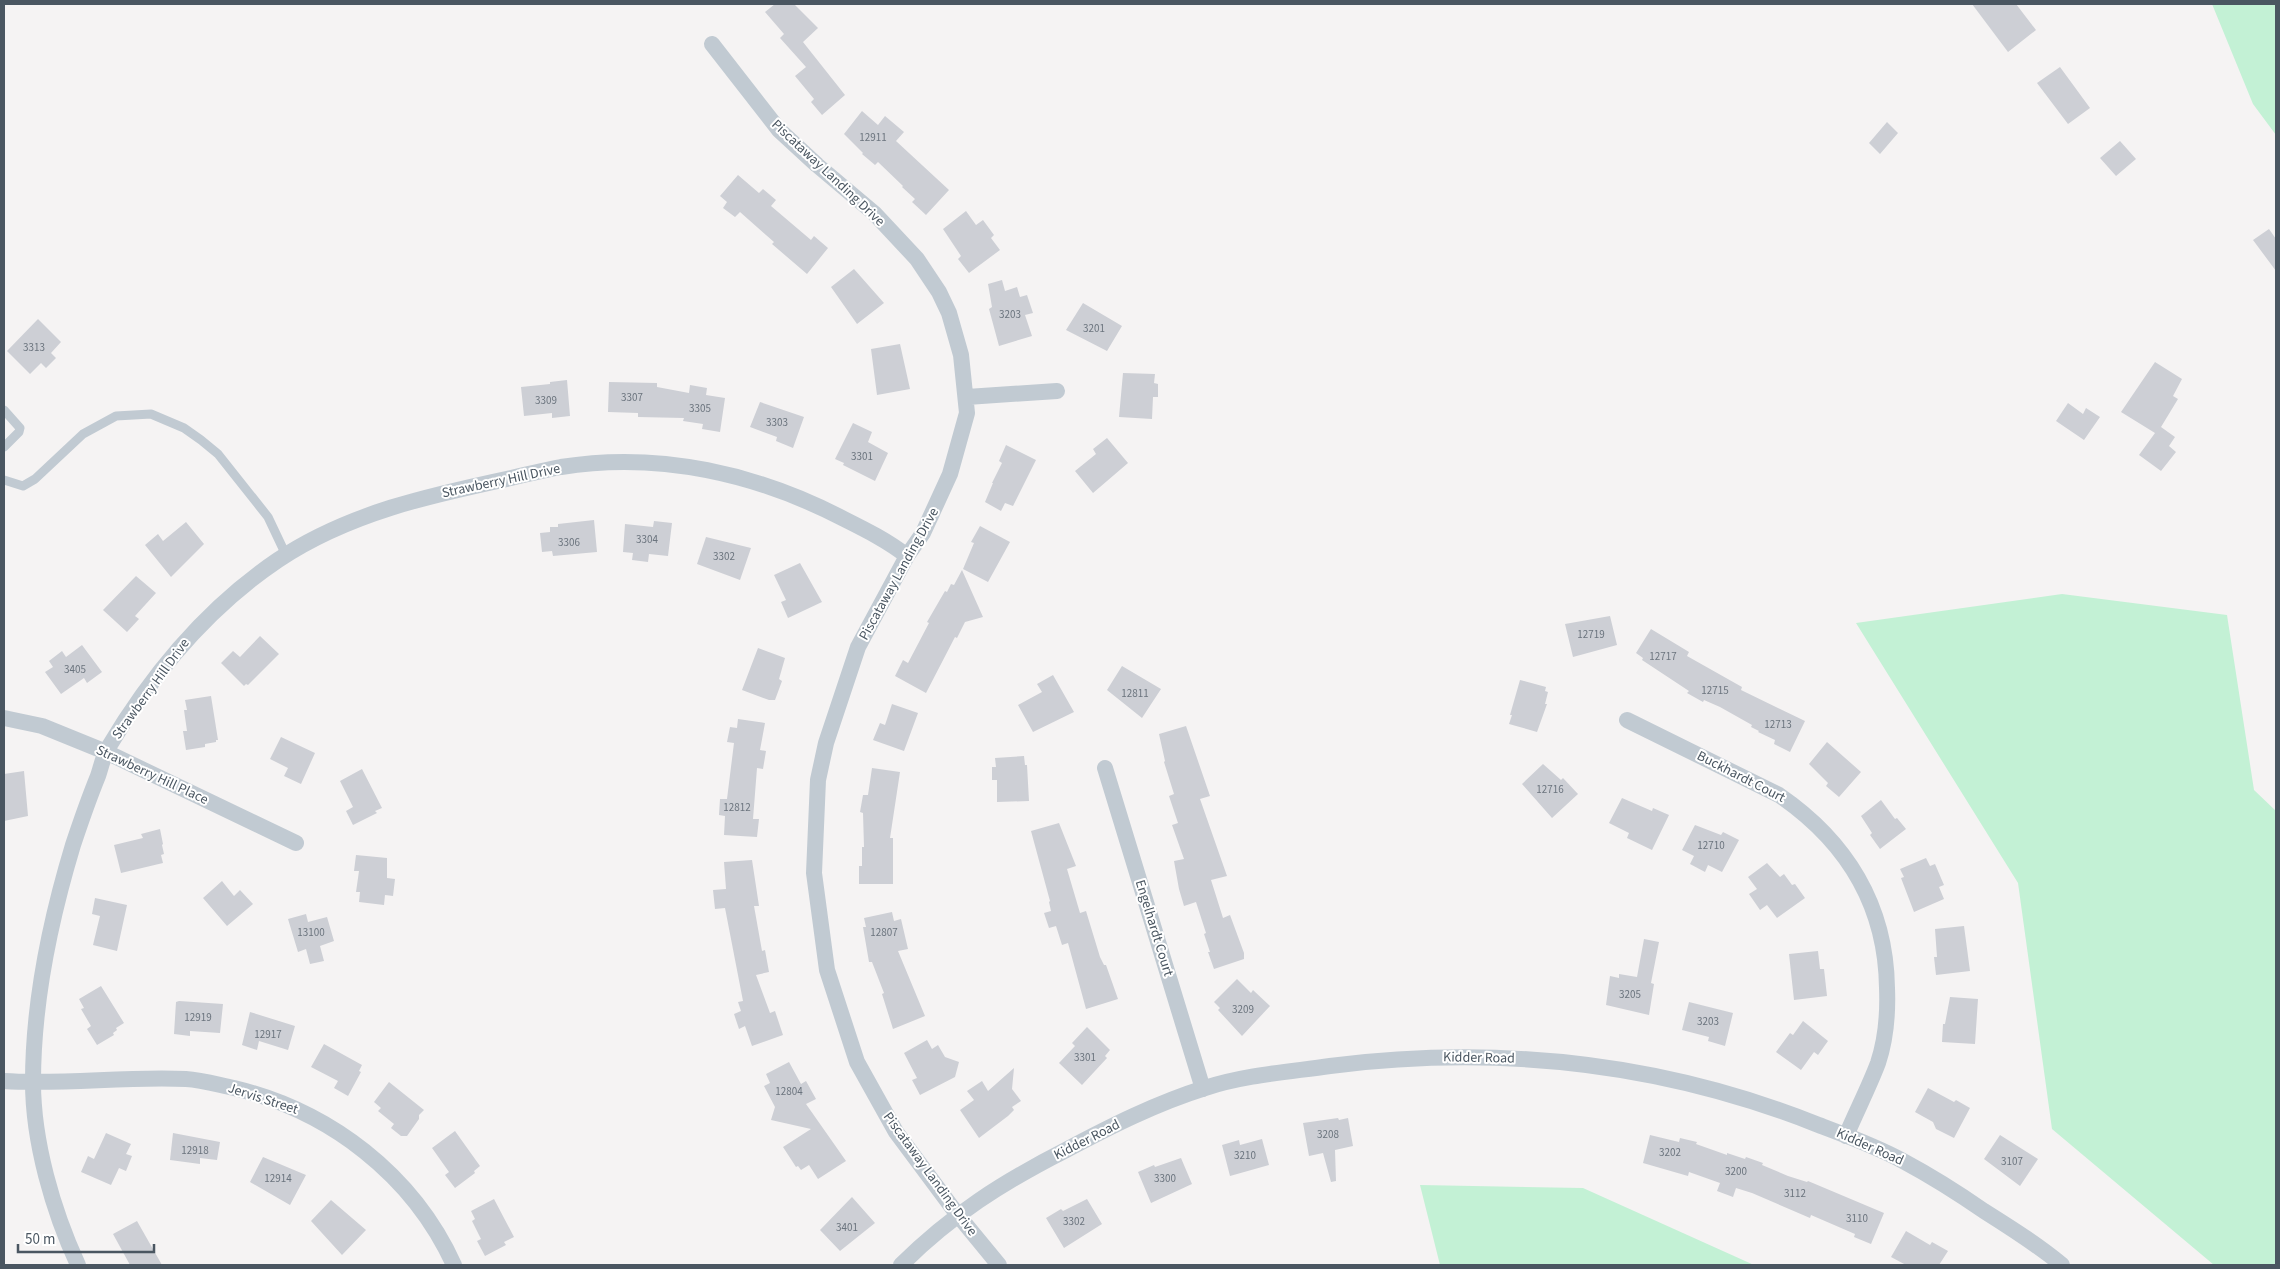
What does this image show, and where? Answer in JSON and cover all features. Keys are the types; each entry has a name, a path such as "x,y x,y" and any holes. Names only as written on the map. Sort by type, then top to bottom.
{"street":[{"name":"Piscataway Landing Drive","path":"712,44 780,130 817,166 874,213 917,259 939,292 956,331 968,413 950,474 932,517 907,556 858,647 826,743 818,780 814,873 827,970 857,1062 896,1132 957,1214 999,1265"},
{"path":"967,397 1056,391"},
{"name":"Strawberry Hill Drive","path":"78,1265 65,1236 42,1155 33,1083 38,1008 54,918 84,810 106,752 172,656 194,630 249,582 286,555 348,523 450,491 563,467 630,462 660,463 712,470 786,491 892,544 907,556"},
{"name":"Strawberry Hill Place","path":"4,718 42,726 106,752 296,843"},
{"name":"Buckhardt Court","path":"1627,720 1778,795 1797,808 1813,821 1834,845 1865,889 1873,906 1884,945 1887,967 1887,1016 1878,1062 1846,1136"},
{"name":"Engelhardt Court","path":"1105,768 1203,1088"},
{"name":"Kidder Road","path":"901,1265 957,1214 1029,1169 1142,1113 1203,1088 1270,1074 1381,1060 1462,1056 1504,1057 1592,1065 1675,1080 1754,1101 1900,1159 1951,1189 2062,1265"},
{"name":"Jervis Street","path":"4,1081 33,1083 69,1080 187,1079 255,1093 303,1112 338,1131 389,1171 427,1218 454,1265"}],"lane":[{"path":"4,410 20,428 19,432 4,446"},
{"path":"4,480 23,486 35,479 83,434 116,416 151,414 184,428 218,454 268,517 286,555"}],"green space":[{"path":"2212,4 2276,4 2276,135 2253,104"},
{"path":"2062,594 2227,615 2254,790 2276,811 2276,1265 2214,1265 2052,1129 2018,883 1856,623"},
{"path":"1420,1185 1583,1188 1754,1265 1440,1265"}],"building":[{"path":"775,4 794,4 818,28 803,42 845,95 822,115 811,102 814,99 795,76 806,67 780,38 784,34 765,12"},
{"path":"1972,4 2016,4 2036,30 2008,52"},
{"path":"2060,67 2090,108 2068,124 2037,83"},
{"path":"862,111 878,125 885,116 904,132 896,141 949,190 926,215 912,202 915,199 903,186 878,162 875,165 862,154 844,134"},
{"path":"1887,122 1898,133 1880,154 1869,143"},
{"path":"2120,141 2136,159 2116,176 2100,158"},
{"path":"738,175 759,193 763,189 776,200 771,206 811,240 814,236 828,248 807,274 772,244 774,242 740,212 735,217 723,208 727,202 720,196"},
{"path":"966,211 976,225 983,220 994,235 991,238 1000,250 969,273 958,259 961,256 943,229"},
{"path":"2269,229 2276,239 2276,271 2253,240"},
{"path":"854,269 884,303 857,324 831,287"},
{"path":"1002,280 1005,291 1017,287 1020,297 1027,295 1033,313 1025,315 1032,336 999,346 989,309 992,307 988,284"},
{"path":"1083,303 1122,326 1107,351 1066,330"},
{"path":"38,319 61,342 51,353 56,358 46,368 41,363 30,374 7,351"},
{"path":"900,344 910,389 877,395 871,349"},
{"path":"2155,362 2182,379 2173,396 2178,399 2161,427 2175,437 2169,446 2176,452 2161,471 2139,455 2155,433 2121,412"},
{"path":"1123,373 1155,374 1154,383 1158,384 1158,397 1153,397 1152,419 1119,417"},
{"path":"567,380 570,416 552,418 552,413 524,416 521,387"},
{"path":"609,382 657,383 657,387 689,393 690,385 707,388 706,395 725,398 720,432 702,429 703,424 683,421 684,418 638,417 638,413 608,412"},
{"path":"760,402 804,417 793,448 776,441 777,437 750,427"},
{"path":"2068,403 2083,414 2086,408 2100,417 2084,440 2056,421"},
{"path":"853,423 872,432 868,442 888,453 875,481 835,459"},
{"path":"1107,438 1128,463 1093,493 1075,471 1096,454 1093,449"},
{"path":"1006,445 1036,460 1013,506 1005,503 1001,511 985,502 1002,463 999,461"},
{"path":"594,520 597,552 553,556 552,551 542,552 540,533 550,532 550,527 558,527 558,524"},
{"path":"654,521 672,523 668,556 649,554 648,562 632,560 633,553 623,552 625,524 653,527"},
{"path":"186,522 204,544 171,577 145,545 158,534 163,541"},
{"path":"980,526 1010,542 988,582 963,569 974,543 971,542"},
{"path":"706,537 751,548 740,580 697,564"},
{"path":"800,563 822,602 788,618 781,602 786,600 774,575"},
{"path":"962,570 983,617 965,622 957,638 955,637 926,693 895,676 903,660 908,663 929,623 927,622 945,591 947,592 951,584 954,585"},
{"path":"136,576 156,593 135,616 139,619 127,632 103,610"},
{"path":"1610,616 1617,645 1573,657 1565,624"},
{"path":"1651,629 1689,652 1687,656 1742,687 1741,690 1805,721 1790,752 1774,744 1775,740 1758,732 1751,727 1752,725 1720,707 1704,700 1703,702 1687,693 1689,691 1642,660 1643,658 1636,653"},
{"path":"260,636 279,654 248,685 244,686 221,663 233,651 240,657"},
{"path":"82,645 102,672 87,683 84,678 61,694 45,672 53,667 49,661 62,651 66,657"},
{"path":"758,648 785,658 779,679 782,681 775,700 769,700 742,690"},
{"path":"1122,666 1161,689 1142,718 1107,690"},
{"path":"1053,675 1074,712 1033,732 1018,705 1042,692 1037,684"},
{"path":"1520,680 1546,687 1545,691 1548,692 1545,704 1547,704 1537,732 1509,724"},
{"path":"211,696 218,740 205,744 205,747 186,750 183,731 187,731 184,710 187,710 185,700"},
{"path":"892,704 918,713 904,751 873,740 880,723 885,725"},
{"path":"738,719 765,723 760,750 766,751 763,769 757,768 753,819 759,819 757,837 724,835 725,816 719,815 720,799 727,799 734,743 727,742 730,727 737,728"},
{"path":"1186,726 1210,796 1200,799 1227,876 1211,880 1223,918 1230,915 1244,953 1244,959 1214,969 1204,934 1206,933 1196,902 1184,906 1179,889 1174,861 1184,859 1172,825 1178,823 1169,796 1174,794 1164,762 1159,734"},
{"path":"281,737 315,753 301,784 284,776 288,768 270,759"},
{"path":"1827,742 1861,772 1839,797 1826,786 1828,783 1809,764"},
{"path":"1024,756 1025,765 1027,765 1029,801 997,802 997,780 992,780 992,767 996,767 995,758"},
{"path":"1543,764 1561,780 1563,778 1578,794 1552,818 1522,784"},
{"path":"872,768 900,772 890,838 893,838 893,884 859,884 859,866 862,866 862,847 864,847 863,813 860,812 863,795 868,795"},
{"path":"362,769 382,808 375,811 377,813 353,825 346,811 353,807 340,781"},
{"path":"24,771 28,816 4,821 4,774"},
{"path":"1622,798 1652,811 1653,808 1669,815 1652,850 1627,838 1629,833 1609,823"},
{"path":"1881,800 1895,819 1897,818 1906,829 1880,849 1870,835 1872,833 1861,816"},
{"path":"1059,823 1076,866 1067,869 1080,913 1086,911 1100,957 1104,965 1106,965 1118,999 1086,1009 1068,943 1062,945 1056,926 1049,928 1044,913 1051,911 1050,901 1031,831"},
{"path":"1695,825 1721,835 1723,832 1739,840 1722,872 1708,865 1705,872 1690,864 1694,856 1682,850"},
{"path":"160,829 164,854 161,855 163,863 121,873 114,845 143,838 141,834"},
{"path":"356,855 387,858 387,878 395,879 393,896 385,895 384,905 359,902 360,892 356,892 359,871 354,871"},
{"path":"1926,858 1930,866 1935,864 1944,885 1939,887 1944,899 1914,912 1901,878 1904,877 1900,869"},
{"path":"752,860 759,906 754,906 762,951 765,950 769,972 756,975 770,1013 775,1011 783,1035 752,1046 745,1026 739,1029 734,1014 741,1011 738,1002 743,1001 725,908 715,909 713,890 726,889 724,862"},
{"path":"1767,863 1780,877 1784,874 1792,885 1795,884 1805,898 1777,918 1767,905 1760,910 1749,894 1757,889 1748,877"},
{"path":"222,881 234,896 240,890 253,904 227,926 203,898"},
{"path":"95,898 127,905 117,951 93,945 100,916 92,914"},
{"path":"892,912 894,921 901,919 908,949 898,951 925,1016 893,1029 882,994 884,993 872,962 869,962 863,927 866,927 864,918"},
{"path":"306,914 308,922 327,917 334,941 320,946 324,961 310,964 306,949 298,952 288,919"},
{"path":"1964,926 1970,971 1936,975 1934,957 1937,957 1935,929"},
{"path":"1644,939 1659,942 1651,983 1654,984 1649,1015 1606,1005 1610,976 1619,978 1619,974 1637,977"},
{"path":"1818,951 1820,969 1824,969 1827,996 1794,1000 1789,954"},
{"path":"1237,979 1251,993 1253,990 1270,1006 1242,1036 1218,1010 1220,1008 1214,1002"},
{"path":"101,986 124,1023 116,1028 117,1030 113,1033 114,1035 97,1045 87,1029 91,1026 81,1009 84,1008 79,999"},
{"path":"1950,997 1978,999 1975,1044 1942,1042 1943,1024 1945,1024"},
{"path":"176,1002 223,1004 220,1033 190,1031 190,1036 174,1034"},
{"path":"1689,1002 1733,1013 1725,1046 1708,1041 1709,1037 1682,1030"},
{"path":"250,1012 295,1026 288,1050 259,1041 257,1050 242,1045"},
{"path":"1803,1021 1828,1041 1818,1055 1814,1052 1801,1070 1776,1052 1790,1033 1793,1035"},
{"path":"1087,1027 1110,1050 1105,1056 1107,1058 1082,1085 1059,1063 1075,1046 1072,1043"},
{"path":"927,1040 932,1049 938,1045 945,1057 959,1062 955,1077 920,1095 912,1080 917,1078 904,1053"},
{"path":"324,1044 362,1065 359,1071 361,1072 348,1096 334,1088 338,1081 311,1067"},
{"path":"789,1062 801,1084 806,1081 816,1099 806,1104 846,1161 818,1179 809,1165 801,1170 798,1166 796,1167 783,1147 811,1129 771,1120 775,1107 764,1086 770,1083 766,1074"},
{"path":"1014,1068 1012,1089 1021,1101 1012,1107 1014,1110 1008,1116 979,1138 960,1110 974,1100 967,1091 982,1081 988,1091"},
{"path":"389,1082 424,1110 407,1136 401,1136 391,1128 394,1124 378,1111 381,1108 374,1102"},
{"path":"1928,1088 1970,1108 1954,1138 1936,1129 1933,1122 1915,1112"},
{"path":"1338,1118 1339,1120 1348,1118 1353,1146 1335,1150 1336,1181 1331,1182 1323,1153 1309,1156 1303,1123"},
{"path":"455,1131 480,1166 474,1171 475,1173 455,1188 445,1175 449,1172 432,1148"},
{"path":"106,1133 131,1144 126,1154 132,1156 126,1171 119,1168 111,1185 81,1172 88,1156 94,1159"},
{"path":"173,1133 220,1142 217,1160 200,1158 200,1164 170,1160"},
{"path":"1650,1135 1679,1142 1680,1138 1697,1142 1696,1144 1727,1155 1727,1153 1745,1159 1746,1157 1763,1163 1762,1165 1788,1176 1808,1181 1884,1213 1871,1244 1854,1237 1855,1234 1811,1215 1810,1218 1752,1193 1736,1188 1733,1197 1717,1191 1720,1183 1689,1172 1688,1176 1643,1163"},
{"path":"2000,1135 2038,1159 2020,1186 1984,1159"},
{"path":"1262,1139 1269,1165 1230,1176 1222,1145 1239,1140 1240,1145"},
{"path":"263,1157 306,1175 290,1205 250,1182"},
{"path":"1181,1158 1192,1184 1151,1203 1138,1172 1154,1165 1155,1167"},
{"path":"852,1197 875,1223 840,1251 820,1230"},
{"path":"494,1199 514,1237 504,1242 506,1245 485,1256 477,1241 481,1239 472,1221 475,1219 471,1211"},
{"path":"1087,1199 1102,1224 1064,1248 1046,1218 1061,1209 1063,1211"},
{"path":"331,1200 366,1230 342,1255 311,1221"},
{"path":"137,1221 162,1265 130,1265 113,1234"},
{"path":"1906,1231 1930,1245 1932,1242 1948,1251 1939,1265 1906,1265 1891,1257"}]}
